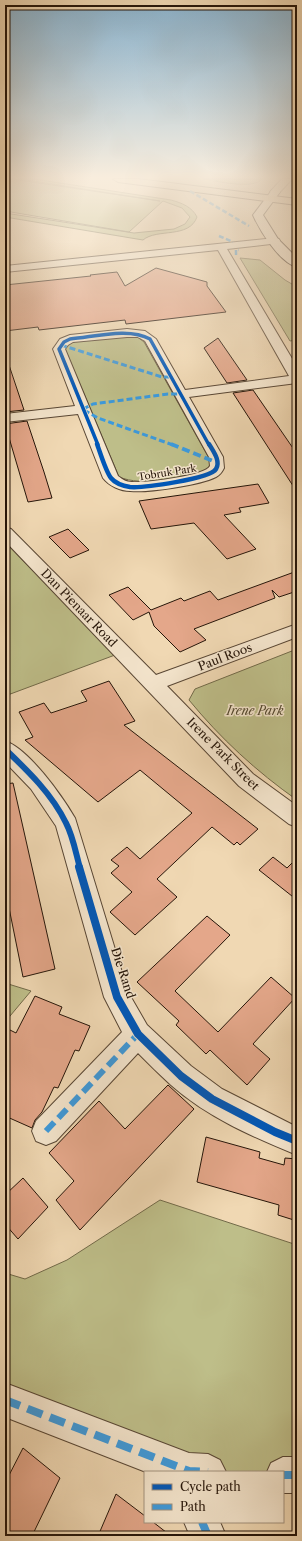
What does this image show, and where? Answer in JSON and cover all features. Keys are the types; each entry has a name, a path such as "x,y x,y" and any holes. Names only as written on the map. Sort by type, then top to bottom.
{"main road":[{"path":"284,251 297,264"}],"street":[{"path":"5,269 183,251"},
{"path":"182,394 297,379 223,251"},
{"name":"Tobruk Park","path":"127,333 141,334 150,339 182,394 216,457 218,463 216,469 206,476 134,488 121,485 111,478 59,349 64,342 77,338 127,333"},
{"path":"5,418 83,409"},
{"name":"Dan Pienaar Road","path":"5,532 153,684"},
{"name":"Paul Roos","path":"153,684 297,630"},
{"name":"Irene Park Street","path":"153,684 246,780 297,818"},
{"name":"Die Rand","path":"5,748 33,775 55,802 67,824 117,998 138,1034 181,1076 212,1099 275,1132 297,1141"},
{"path":"46,1131 138,1034"},
{"path":"5,1400 193,1471"},
{"path":"284,1475 297,1475"},
{"path":"202,1523 208,1536"}],"green space":[{"path":"240,258 260,260 285,280 297,287 297,340 290,341"},
{"path":"136,336 144,342 210,460 209,469 201,473 149,481 129,480 119,477 65,349 68,344 77,341"},
{"path":"5,542 115,655 5,696"},
{"name":"Irene Park","path":"297,649 297,800 240,754 213,728 189,700 195,689"},
{"path":"5,983 31,991 5,1022"},
{"path":"160,1200 297,1245 297,1489 284,1473 284,1471 190,1471 5,1392 5,1273 25,1279 67,1260"}],"building":[{"path":"156,268 207,282 207,286 226,312 126,324 125,320 39,330 38,327 5,331 5,285 117,272 125,286"},
{"path":"218,338 247,380 227,383 204,348"},
{"path":"9,365 24,410 5,412 5,366"},
{"path":"253,390 297,454 297,492 233,393"},
{"path":"27,421 52,498 28,502 5,424"},
{"path":"258,484 269,503 239,508 241,512 224,515 256,549 227,559 194,523 151,529 139,501"},
{"path":"68,529 89,550 70,558 49,537"},
{"path":"297,571 297,591 279,597 272,590 275,598 194,629 206,640 180,652 154,626 149,612 133,620 109,595 128,587 151,610 181,598 184,601 210,591 218,600"},
{"path":"109,681 135,721 124,725 258,829 240,845 237,842 234,845 212,827 157,879 177,897 135,935 110,912 132,892 111,873 119,866 111,860 127,847 140,859 192,813 140,770 98,802 25,740 33,737 19,712 44,703 51,713 87,701 81,691"},
{"path":"13,783 55,969 23,977 5,888 5,784"},
{"path":"273,857 287,868 297,858 297,900 259,870"},
{"path":"207,916 230,935 175,991 218,1032 271,977 295,998 253,1044 270,1059 247,1085 210,1050 206,1054 176,1025 179,1021 137,982"},
{"path":"35,996 62,1007 59,1014 90,1026 79,1051 75,1050 58,1088 54,1087 42,1112 35,1120 32,1128 5,1116 5,1040 10,1030 16,1033"},
{"path":"168,1085 194,1109 80,1230 56,1200 74,1181 49,1153 99,1101 125,1129"},
{"path":"206,1137 260,1152 259,1158 284,1165 285,1158 297,1159 297,1221 278,1215 279,1205 197,1182"},
{"path":"23,1178 48,1207 18,1239 5,1224 5,1195"},
{"path":"23,1448 60,1478 32,1536 5,1536 5,1483"},
{"path":"116,1494 144,1515 144,1523 154,1523 171,1536 98,1536"}],"marked path":[{"path":"236,251 236,255"},
{"path":"61,345 162,377 172,377"},
{"path":"83,409 93,404 168,394 182,394"},
{"path":"84,410 98,418 156,438 218,463"},
{"path":"46,1131 138,1034"},
{"path":"5,1400 189,1471"},
{"path":"284,1475 297,1475"},
{"path":"202,1523 208,1536"}],"cycle path":[{"path":"127,333 141,334 150,339 216,457 217,466 212,473 187,480 139,487 130,487 111,478 59,349 64,342 70,339 127,333"},
{"path":"5,749 39,784 67,824 117,997 138,1034 181,1076 212,1099 275,1132 297,1141"}]}
